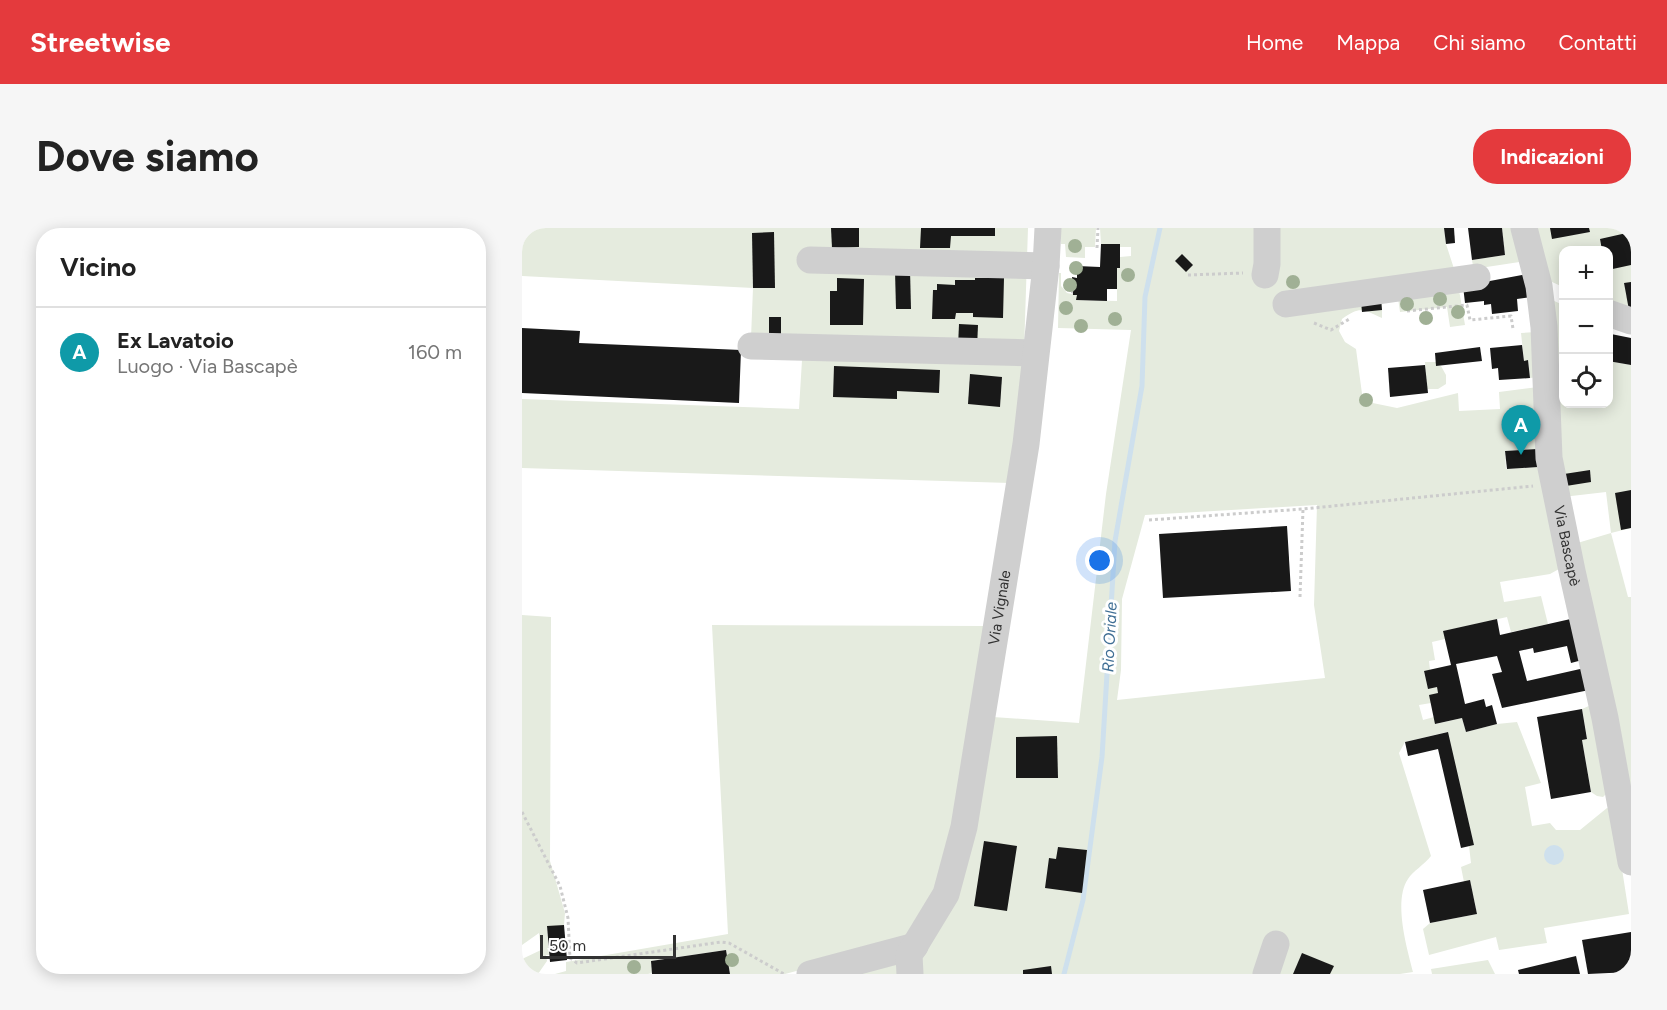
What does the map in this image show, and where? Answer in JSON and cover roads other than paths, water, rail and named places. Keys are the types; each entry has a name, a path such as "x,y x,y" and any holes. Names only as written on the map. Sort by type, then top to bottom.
{"street":[{"name":"Via Vignale","path":"910,974 909,955 946,894 964,827 1026,444 1046,266 1048,228"},
{"path":"1265,275 1268,228"},
{"name":"Via Bascapè","path":"1524,228 1551,291 1544,327 1549,458 1605,718 1631,862"},
{"path":"810,260 1046,266"},
{"path":"1286,304 1477,277"},
{"path":"1613,315 1631,321"},
{"path":"751,346 1035,354"},
{"path":"1266,974 1276,944"},
{"path":"810,974 915,946"}],"water":[{"path":"1550,845 1558,845 1564,851 1564,859 1558,865 1550,865 1544,859 1544,851"}],"waterway":[{"name":"Rio Oriale","path":"1064,974 1083,900 1102,757 1115,541 1142,386 1145,297 1160,228"}],"place":[{"name":"Ex Lavatoio","path":"1521,455"}]}
